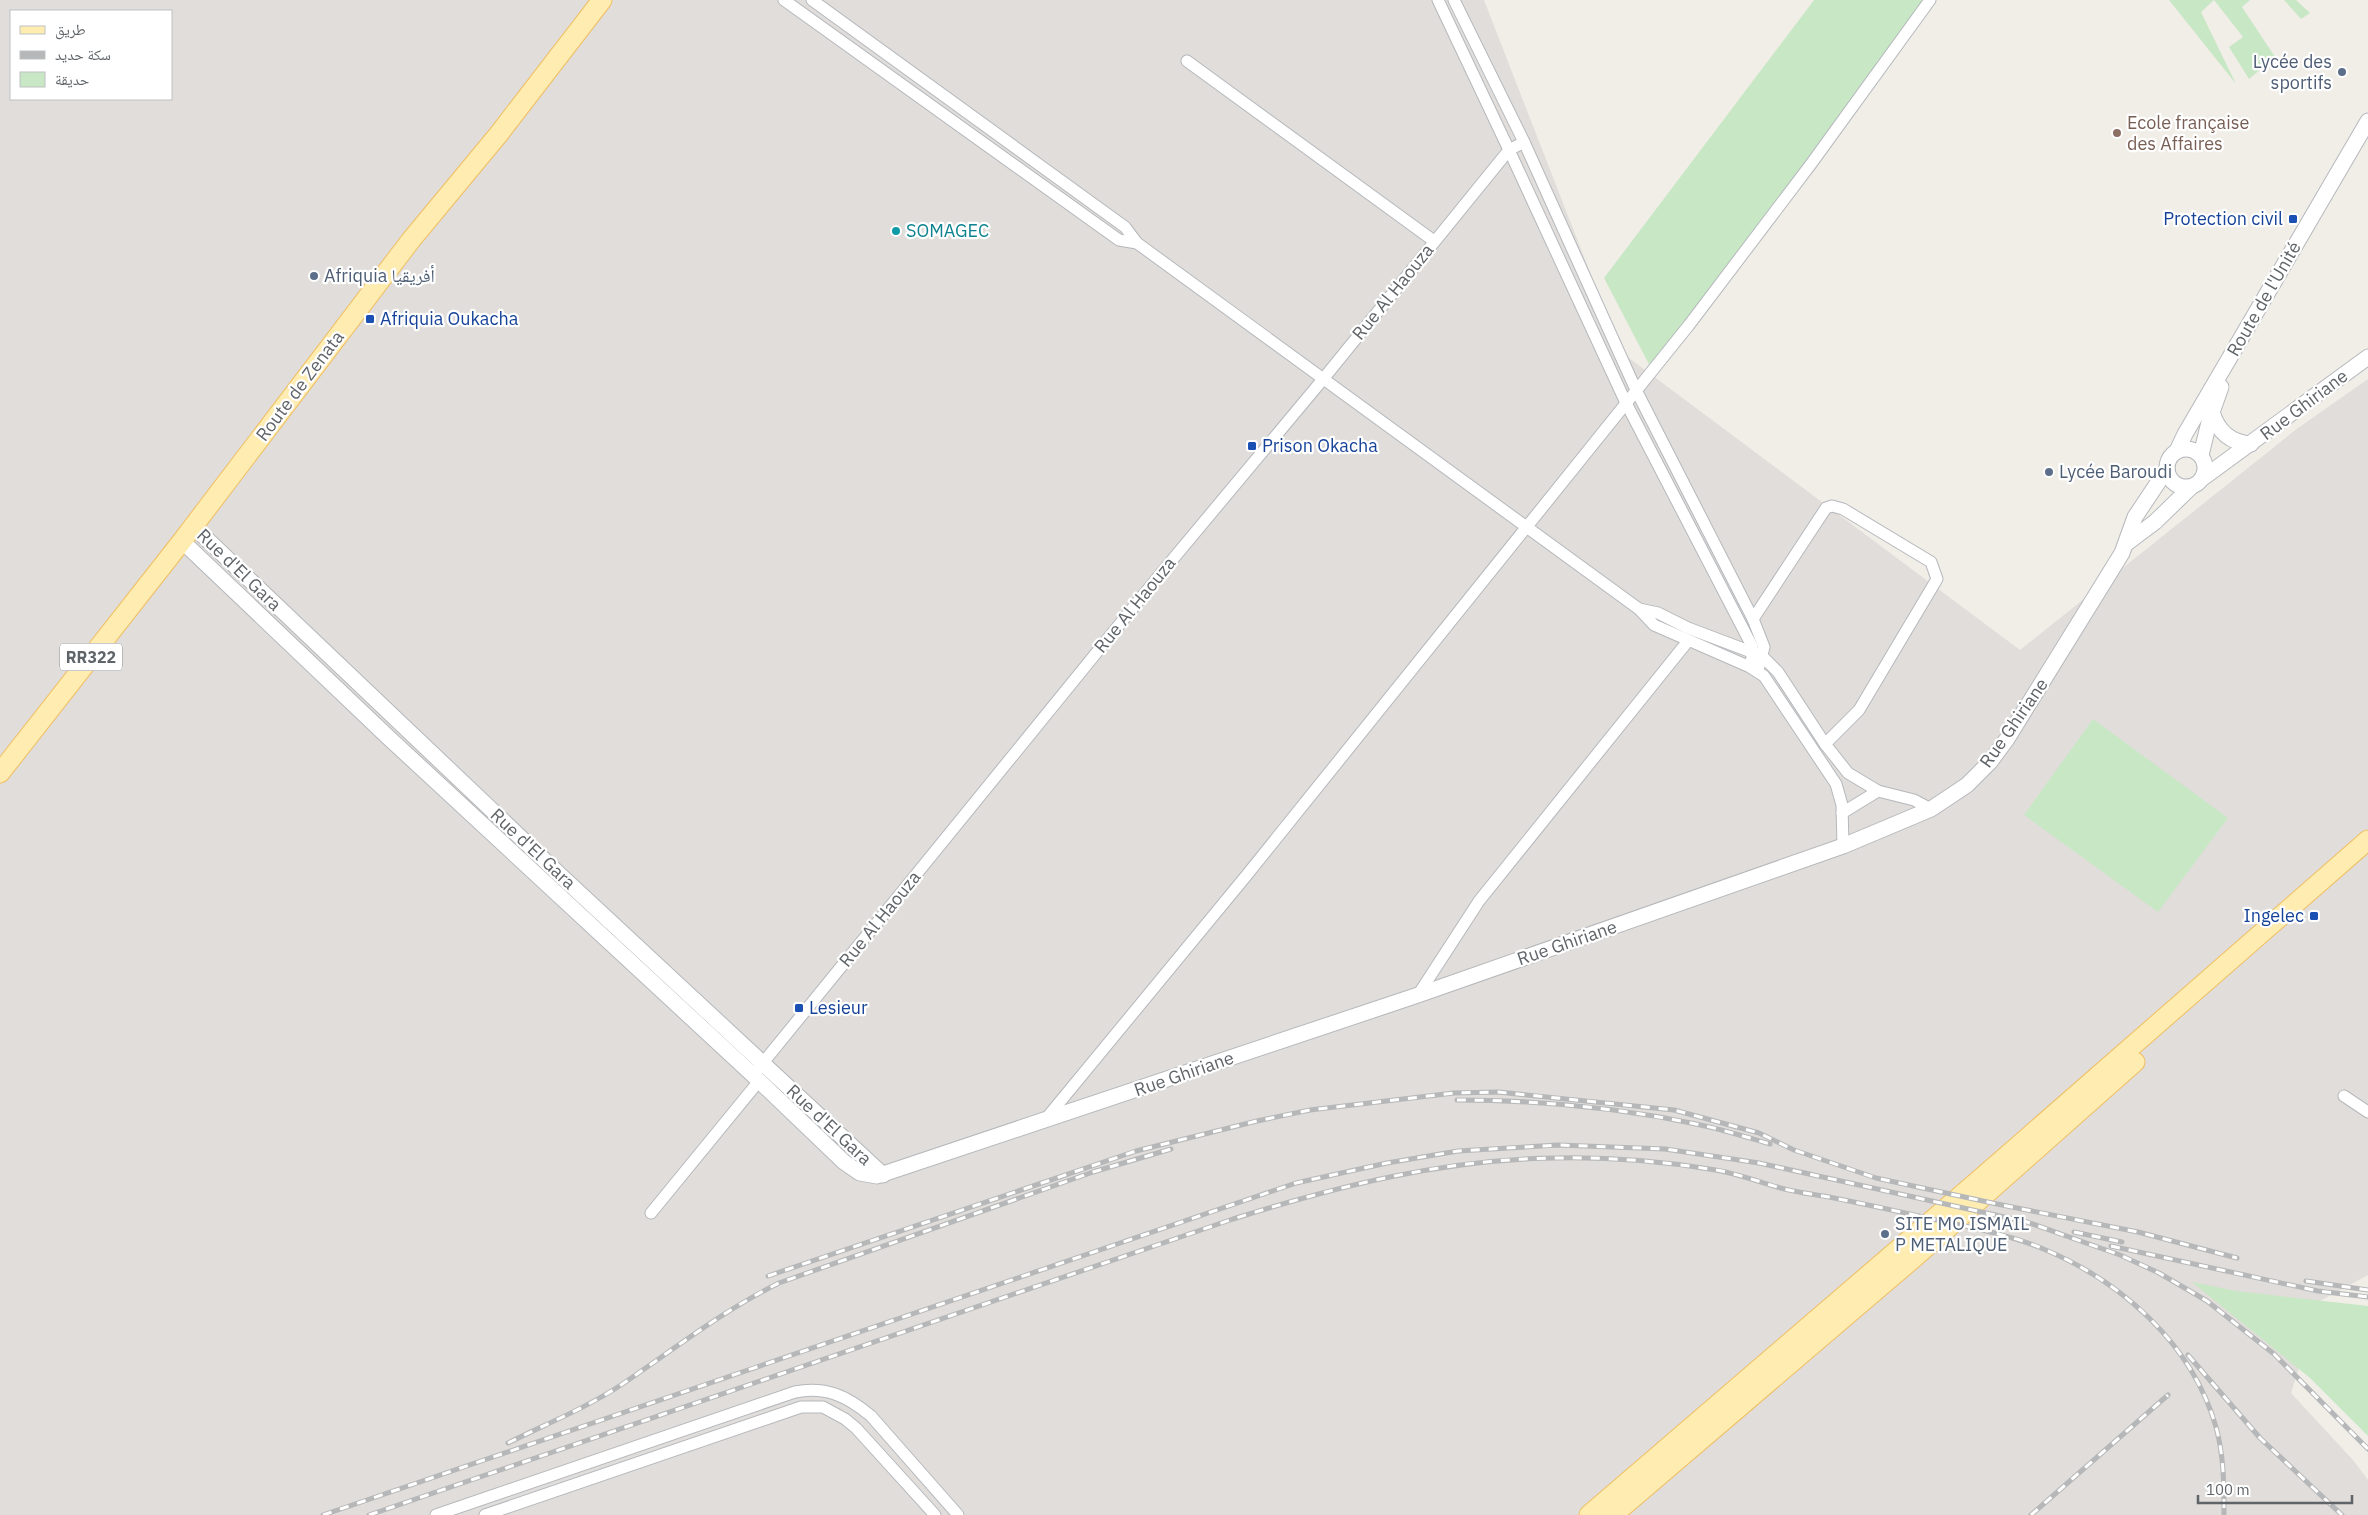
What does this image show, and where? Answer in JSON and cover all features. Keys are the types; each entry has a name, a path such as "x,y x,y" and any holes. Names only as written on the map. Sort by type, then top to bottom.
{"main road":[{"name":"Route de Zenata","path":"0,773 188,534 411,240 498,135 602,0"},
{"path":"1589,1515 1994,1167 2368,840"},
{"path":"1612,1515 1915,1257 2265,945 2368,856"}],"street":[{"path":"784,0 1118,240 1137,243"},
{"path":"812,0 1125,228 1137,243 1639,610 1654,624 1688,641 1754,668 1772,686 1836,784 1841,797 1843,846"},
{"path":"1438,0 1626,403 1758,654 1778,672 1825,744 1848,773 1878,791 1914,800 1931,808"},
{"path":"1454,0 1524,142 1636,390 1753,619 1763,643 1754,668"},
{"path":"1045,1121 1246,876 1689,325 1805,172 1930,0"},
{"path":"1188,61 1434,241"},
{"name":"Route de l'Unité","path":"2202,457 2212,412 2221,387 2368,121"},
{"name":"Route de l'Unité","path":"2177,451 2185,434 2368,138"},
{"name":"Rue Al Haouza","path":"651,1213 758,1073 1145,592 1324,378 1509,150 1524,142"},
{"name":"Rue Ghiriane","path":"2203,478 2368,357"},
{"path":"2212,412 2218,427 2229,438 2245,449"},
{"path":"2188,449 2202,457 2206,472 2195,486 2190,488 2174,484 2168,475 2167,469 2169,459 2177,451 2188,449"},
{"name":"Rue Ghiriane","path":"2202,457 2245,449"},
{"name":"Rue Ghiriane","path":"2127,543 2129,530 2135,517 2167,469"},
{"name":"Rue Ghiriane","path":"883,1175 1418,995 1843,846 1931,808 1967,786 2001,747 2127,543 2155,522 2190,488"},
{"path":"1753,619 1826,508 1832,506 1843,509 1931,562 1937,579 1858,710 1825,744"},
{"name":"Rue d'El Gara","path":"188,534 375,700 758,1073"},
{"name":"Rue d'El Gara","path":"188,534 364,714 758,1073 883,1175"},
{"path":"1639,610 1658,613 1688,628 1758,654"},
{"path":"1418,995 1479,901 1688,641"},
{"path":"364,714 375,700"},
{"path":"1842,813 1878,791"},
{"path":"2344,1096 2368,1112"},
{"path":"436,1515 795,1392 812,1390 832,1391 852,1402 882,1427 958,1515"},
{"path":"842,1417 852,1402"},
{"path":"485,1515 801,1407 823,1407 842,1417 856,1428 935,1515"}],"shaded area":[{"path":"0,0 1484,0 1621,352 2020,650 2298,428 2368,379 2368,1275 2320,1301 2291,1393 2353,1460 2368,1480 2368,1515 0,1515"}],"green space":[{"path":"1814,0 1932,0 1652,370 1604,278"},
{"path":"2169,0 2214,0 2201,12 2236,84"},
{"path":"2214,0 2250,0 2242,7 2275,57 2249,79 2229,47 2243,37"},
{"path":"2284,0 2296,0 2310,13 2301,19"},
{"path":"2093,719 2228,818 2158,912 2024,815"},
{"path":"2192,1282 2236,1291 2368,1306 2368,1436 2310,1378"}],"railway":[{"path":"768,1276 1136,1151 1310,1110 1454,1093 1498,1092 1674,1110 1759,1133 1794,1150 1876,1178 2138,1232 2237,1258"},
{"path":"1457,1100 1546,1103 1607,1109 1705,1126 1770,1144"},
{"path":"323,1515 1296,1183 1387,1163 1458,1151 1558,1145 1665,1149 1759,1163 2027,1222 2120,1255 2159,1273 2207,1301 2274,1354 2368,1449"},
{"path":"508,1443 608,1393 718,1318 779,1283 1093,1172 1171,1149"},
{"path":"369,1515 1272,1207 1392,1176 1473,1163 1556,1158 1652,1162 1726,1172 1790,1190 1860,1203 1996,1233 2041,1248 2070,1261 2125,1297 2149,1318 2171,1342 2190,1368 2205,1397 2219,1438 2223,1471 2224,1515"},
{"path":"2074,1232 2122,1242"},
{"path":"2111,1246 2318,1291 2368,1297"},
{"path":"2306,1281 2368,1290"},
{"path":"2188,1355 2260,1438 2342,1515"},
{"path":"2031,1515 2168,1395"}],"place":[{"name":"Lycée des sportifs","path":"2342,72"},
{"name":"Ecole française des Affaires","path":"2117,133"},
{"name":"Protection civil","path":"2293,219"},
{"name":"SOMAGEC","path":"896,231"},
{"name":"Afriquia أفريقيا","path":"314,276"},
{"name":"Afriquia Oukacha","path":"370,319"},
{"name":"Prison Okacha","path":"1252,446"},
{"name":"Lycée Baroudi","path":"2049,472"},
{"name":"Ingelec","path":"2314,916"},
{"name":"Lesieur","path":"799,1008"},
{"name":"SITE MO ISMAIL P METALIQUE","path":"1885,1234"}]}
